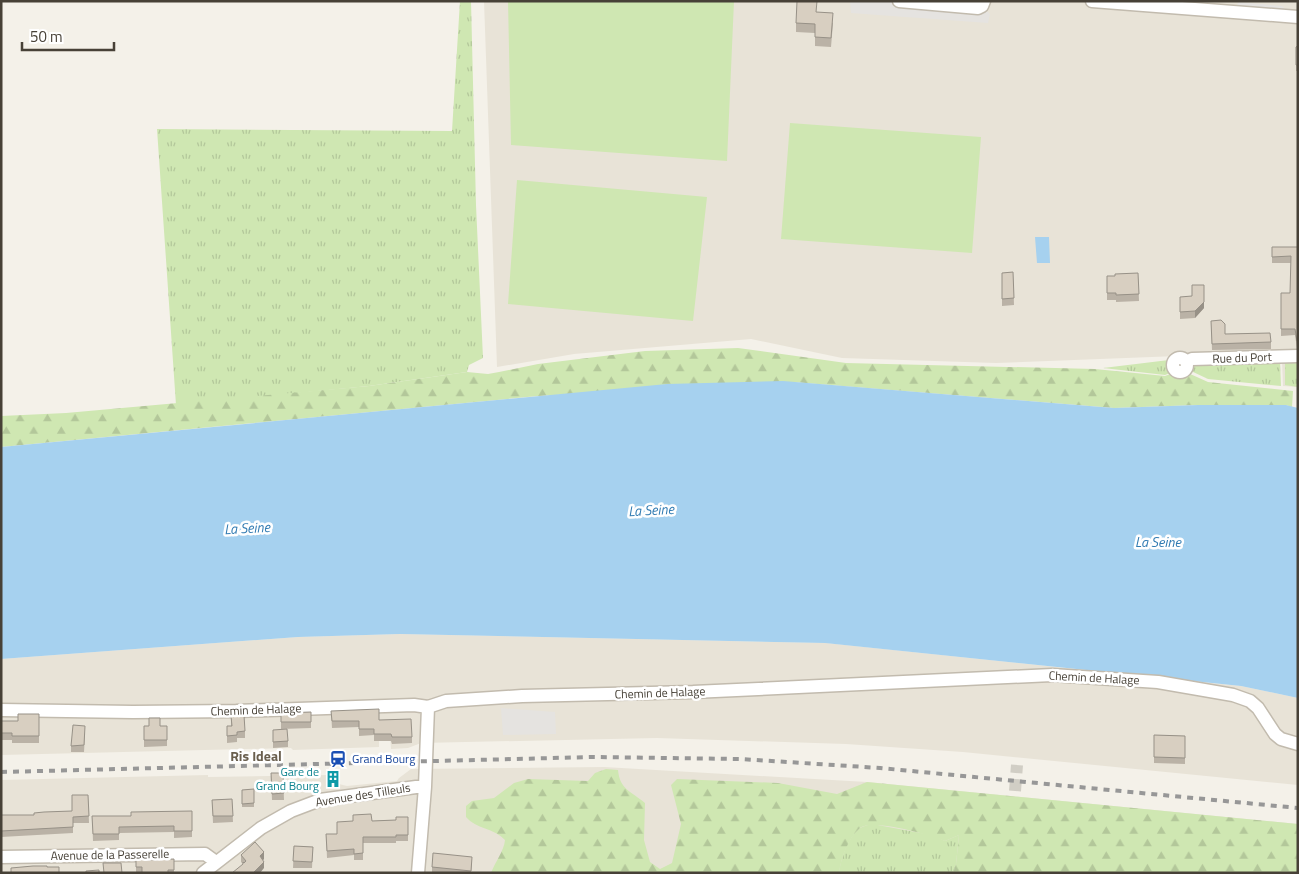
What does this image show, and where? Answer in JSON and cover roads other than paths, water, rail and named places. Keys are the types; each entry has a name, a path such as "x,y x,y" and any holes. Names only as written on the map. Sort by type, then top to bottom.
{"street":[{"path":"900,1 978,8 984,1"},
{"path":"1092,1 1218,6 1298,17"},
{"name":"Rue du Port","path":"1186,362 1192,359 1298,356"},
{"name":"Chemin de Halage","path":"1,710 152,712 414,705 428,707 446,701 514,697 693,692 1052,675 1158,682 1233,695 1250,701 1258,708 1274,734 1281,739 1298,744"},
{"path":"418,873 425,787 428,707"},
{"name":"Avenue des Tilleuls","path":"203,873 261,828 291,811 320,800 416,786 425,787"},
{"name":"Avenue de la Passerelle","path":"1,857 205,854 216,862"}],"water":[{"path":"1035,237 1049,237 1050,263 1037,263"},
{"name":"La Seine","path":"783,381 1114,408 1198,405 1286,405 1298,408 1298,698 1241,686 825,643 400,634 298,637 1,659 1,447 667,384"}],"tunnel":[{"path":"1015,791 1017,765"}],"railway":[{"path":"1,772 593,757 741,759 880,768 1298,808"}],"place":[{"name":"Grand Bourg","path":"338,759"},
{"name":"Gare de Grand Bourg","path":"333,779"}],"district":[{"name":"Ris Ideal","path":"256,756"}]}
